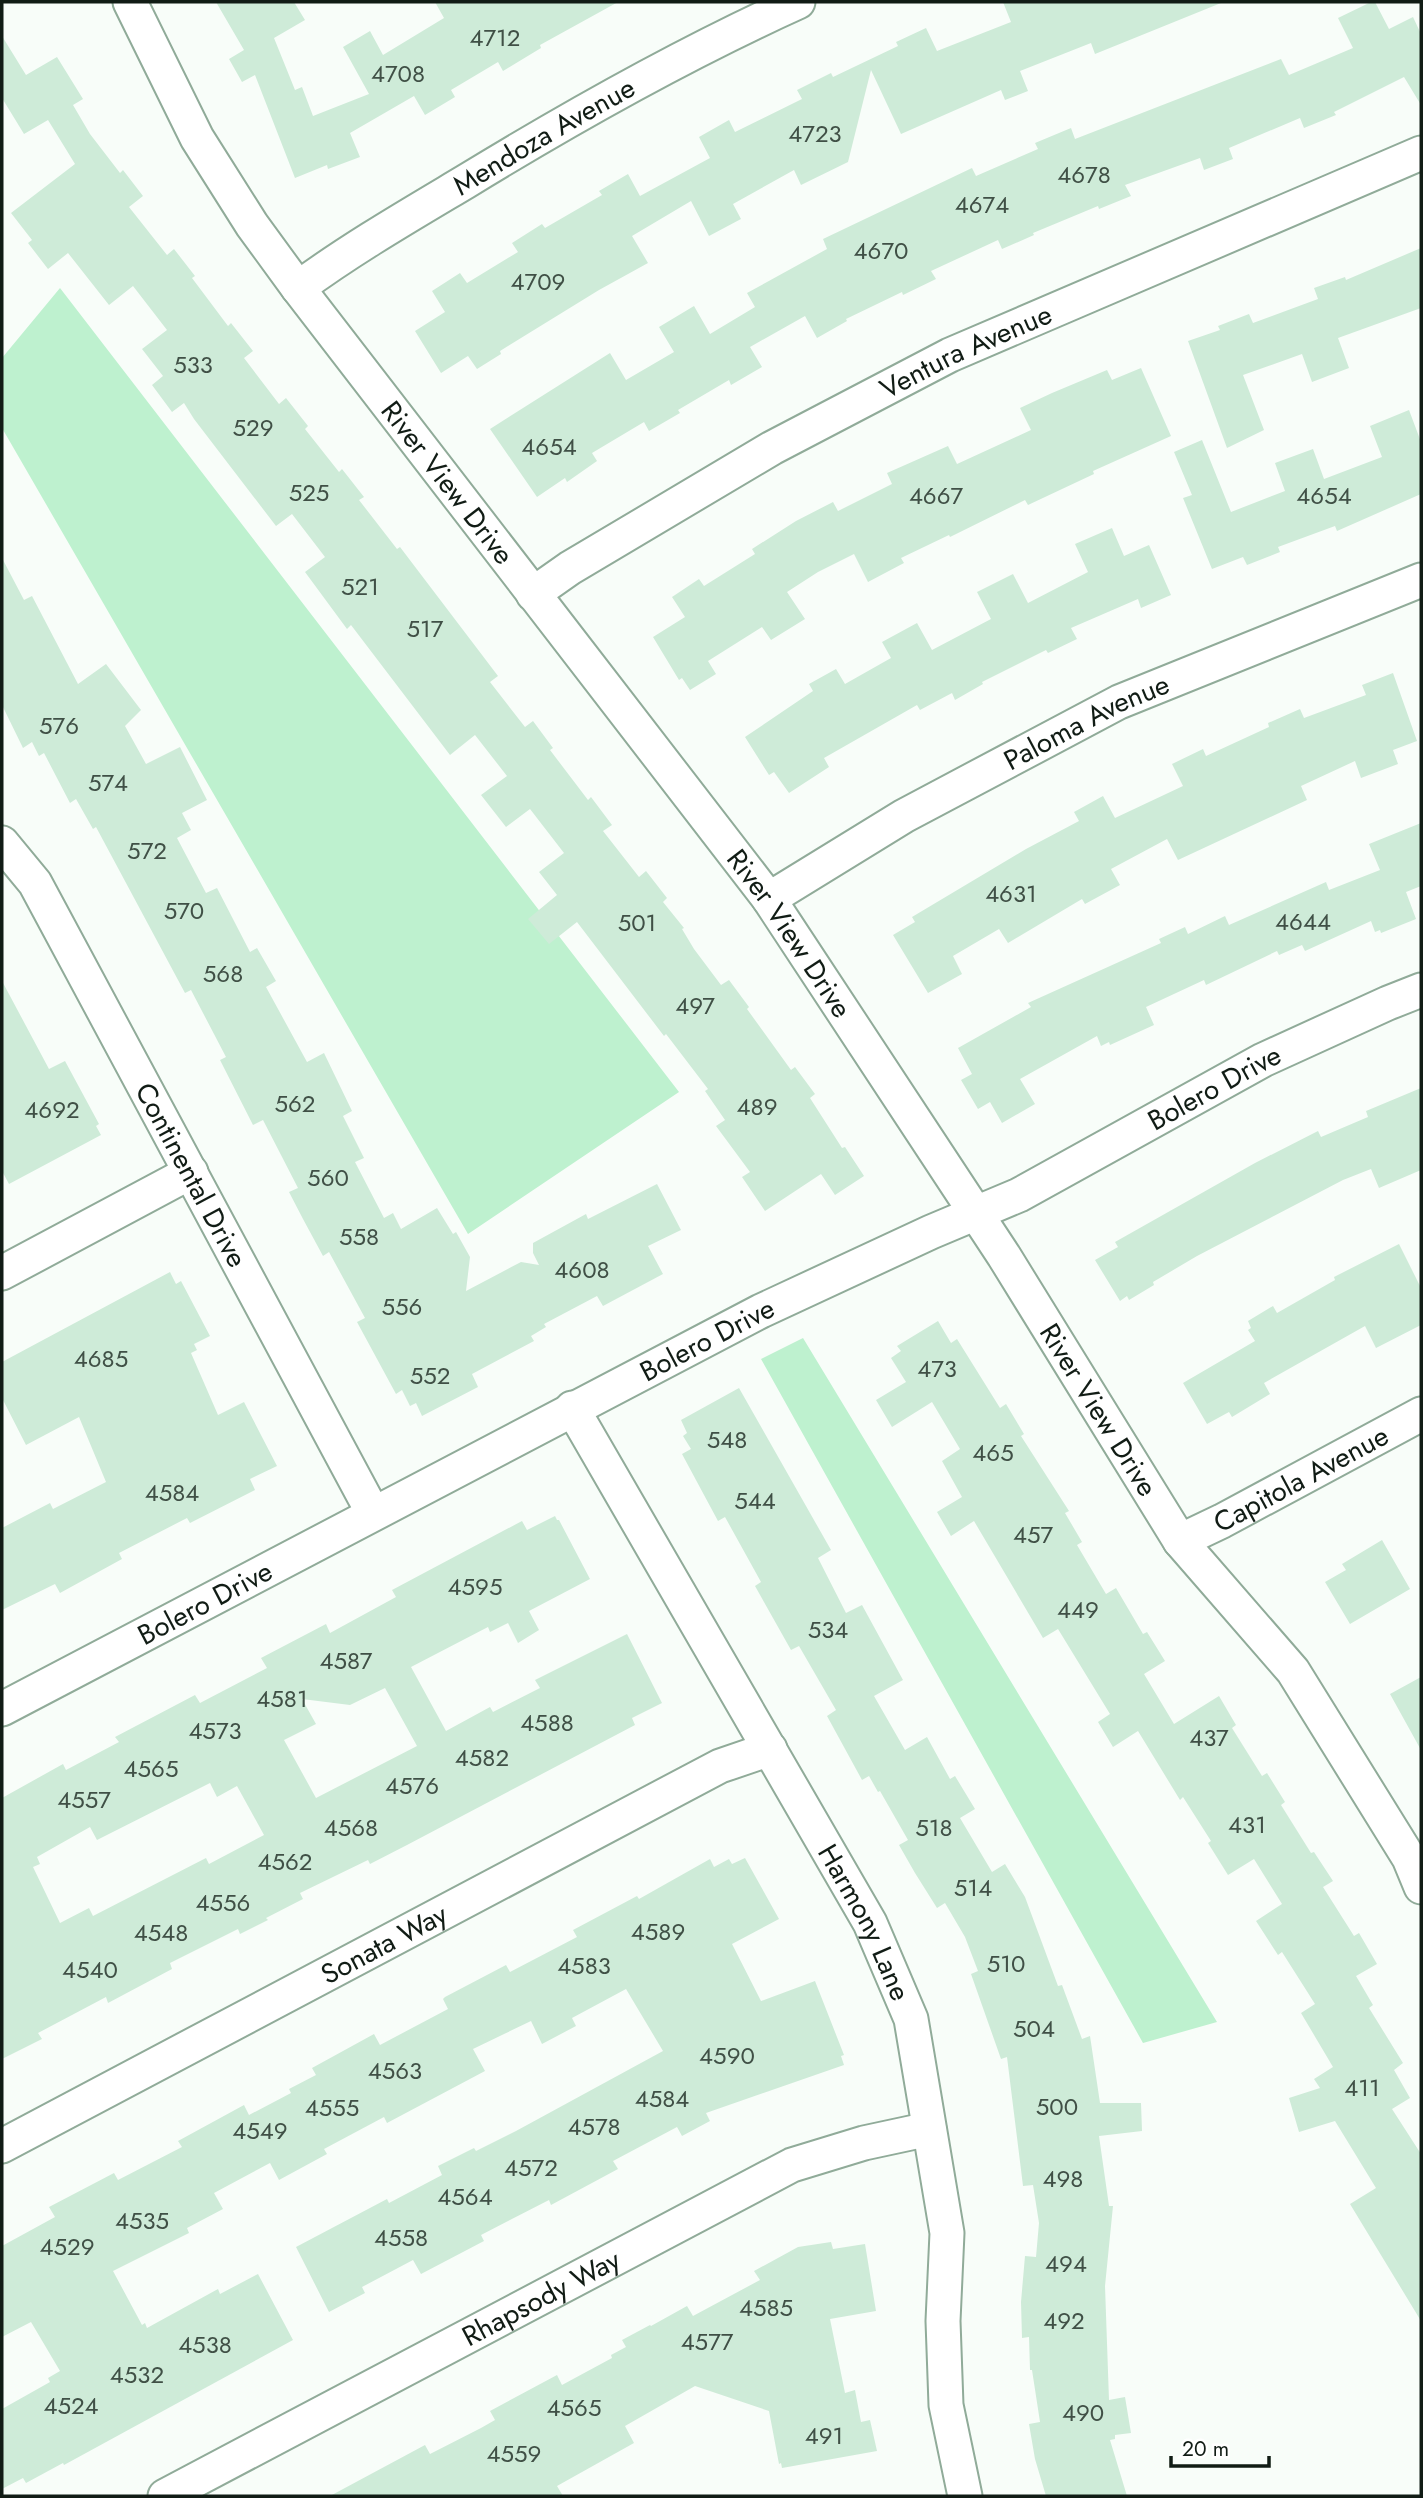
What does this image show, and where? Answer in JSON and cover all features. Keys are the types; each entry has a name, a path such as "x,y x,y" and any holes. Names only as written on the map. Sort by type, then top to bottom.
{"street":[{"name":"River View Drive","path":"131,2 197,138 252,225 769,899 975,1213 1180,1541 1293,1671 1417,1866"},
{"name":"Mendoza Avenue","path":"298,288 338,258 567,120 737,30 798,2"},
{"name":"Ventura Avenue","path":"533,594 570,568 772,448 950,355 1421,153"},
{"name":"Paloma Avenue","path":"769,899 904,816 1119,702 1421,580"},
{"name":"Continental Drive","path":"2,843 35,883 373,1513"},
{"name":"Bolero Drive","path":"2,1709 761,1311 1019,1195 1263,1060 1421,990"},
{"path":"2,1273 191,1172"},
{"name":"Harmony Lane","path":"572,1408 870,1923 911,2019 947,2234 943,2321 946,2405 965,2496"},
{"name":"Capitola Avenue","path":"1180,1541 1421,1414"},
{"name":"Sonata Way","path":"2,2146 720,1766 771,1749"},
{"name":"Rhapsody Way","path":"165,2496 792,2165 864,2143 929,2129"}],"green space":[{"path":"60,288 679,1092 468,1234 2,428 2,358"},
{"path":"803,1338 1217,2022 1143,2043 761,1359"}],"building":[{"path":"216,2 294,2 305,20 274,38 295,90 302,87 313,116 369,94 343,47 370,31 383,55 444,18 435,2 618,2 540,45 541,48 503,71 498,62 451,90 455,97 425,115 414,96 350,133 360,157 328,169 327,165 295,178 255,75 242,82 229,59 244,50"},
{"path":"1003,2 1221,3 1095,54 1091,43 1020,71 1028,91 1005,100 1001,90 901,134 871,70 848,162 801,185 794,170 733,204 741,219 709,236 691,201 632,236 648,263 500,351 501,354 477,369 468,356 441,373 415,331 445,312 432,291 460,273 467,283 518,252 512,243 542,224 545,228 602,195 599,191 628,174 640,196 710,158 699,137 729,120 735,132 802,99 797,90 831,73 833,77 898,46 896,42 926,28 937,51 1011,22"},
{"path":"1375,2 1389,29 1413,17 1421,34 1421,105 1404,77 1334,112 1336,115 1304,128 1300,118 1229,148 1233,159 1204,170 1200,158 1125,185 1131,196 1099,209 1098,206 1002,249 998,240 931,271 936,279 846,319 847,321 817,338 805,316 750,347 762,367 731,385 729,380 678,410 680,413 649,431 644,422 592,453 597,461 567,482 565,478 537,497 490,429 610,353 626,380 674,352 659,327 694,306 710,334 755,307 747,293 827,249 823,239 972,168 976,176 1038,149 1035,143 1071,128 1075,139 1281,59 1289,75 1353,48 1338,18"},
{"path":"2,36 26,75 57,57 83,99 73,105 90,134 120,173 123,170 143,196 129,207 167,255 174,249 228,326 231,323 253,351 244,358 279,404 286,398 308,426 305,429 339,472 342,469 364,497 359,500 397,549 400,547 498,676 490,682 525,727 533,721 553,748 550,750 588,800 591,797 612,825 603,831 639,877 646,871 667,898 663,902 684,928 682,929 694,949 721,985 729,980 791,1070 795,1067 815,1094 810,1098 842,1148 845,1147 864,1176 835,1195 821,1174 765,1211 742,1177 750,1172 716,1126 725,1120 705,1091 708,1089 577,922 549,944 528,919 557,895 539,872 564,853 530,809 506,827 481,795 507,776 475,735 450,755 351,625 347,629 305,572 325,557 292,514 276,526 184,403 172,412 152,385 163,376 142,349 167,330 133,286 109,305 68,253 48,269 28,243 32,240 11,213 75,164 48,120 24,134 2,98"},
{"path":"1421,248 1421,308 1338,338 1349,368 1312,382 1302,354 1243,375 1264,430 1227,448 1188,341 1220,330 1218,326 1249,314 1253,323 1318,299 1314,288 1345,277 1346,280"},
{"path":"1141,368 1171,436 1093,471 1094,474 1028,505 1025,500 901,558 904,563 868,582 854,554 818,572 787,592 805,619 771,640 762,627 708,661 716,674 690,690 682,678 679,680 653,637 685,617 672,597 699,579 704,586 755,554 752,549 796,521 833,502 838,511 892,484 887,473 948,446 957,464 1031,430 1020,408 1107,370 1112,380"},
{"path":"1409,410 1421,442 1421,494 1337,531 1335,526 1278,547 1280,552 1247,565 1243,557 1212,569 1183,498 1192,495 1174,452 1202,440 1231,512 1285,491 1275,463 1313,449 1324,479 1382,457 1370,426"},
{"path":"1112,528 1124,556 1149,545 1171,595 1141,608 1138,599 1071,628 1077,639 1048,653 1046,650 982,682 983,684 955,700 952,693 920,710 917,705 824,758 829,767 789,793 774,772 769,775 745,737 813,691 809,684 836,669 845,684 891,658 882,642 917,623 932,650 991,619 977,592 1013,574 1028,603 1088,572 1075,544"},
{"path":"2,558 24,600 32,596 78,684 106,664 141,710 125,726 146,764 180,747 207,800 182,813 191,830 177,838 206,893 217,888 250,952 257,948 276,981 266,987 307,1062 324,1053 352,1111 343,1116 364,1158 355,1162 384,1218 393,1213 401,1229 437,1208 453,1234 456,1232 470,1257 466,1291 521,1262 539,1265 533,1253 533,1243 586,1214 588,1219 657,1184 681,1230 648,1246 663,1274 603,1306 597,1296 544,1324 546,1327 531,1336 534,1341 472,1374 478,1387 422,1416 416,1403 410,1406 402,1390 396,1394 357,1322 365,1318 329,1252 323,1256 289,1192 298,1188 263,1120 253,1125 220,1060 226,1057 191,990 185,993 96,827 93,829 76,799 70,803 44,753 39,756 32,742 23,748 2,705"},
{"path":"1393,673 1417,741 1393,750 1398,764 1361,778 1355,761 1301,786 1307,800 1178,860 1167,839 1111,869 1120,885 1085,904 1082,899 1008,943 999,929 953,956 962,974 928,993 893,935 915,922 912,917 1026,849 1079,821 1074,812 1103,796 1115,818 1183,786 1172,764 1203,749 1206,756 1269,727 1268,723 1300,709 1304,718 1366,695 1362,685"},
{"path":"1421,823 1421,886 1406,892 1416,919 1381,933 1380,930 1375,932 1371,921 1305,951 1302,945 1279,955 1277,951 1206,985 1204,980 1146,1007 1154,1025 1110,1045 1109,1042 1101,1046 1097,1036 1020,1079 1035,1104 1002,1123 990,1102 978,1109 961,1080 972,1074 958,1048 1031,1007 1028,1003 1161,943 1159,939 1185,927 1188,934 1225,916 1229,925 1326,882 1329,890 1380,870 1369,844"},
{"path":"2,981 49,1069 65,1061 99,1124 96,1126 101,1135 9,1184 2,1171"},
{"path":"1421,1088 1421,1170 1379,1188 1371,1169 1343,1180 1197,1256 1129,1300 1127,1296 1120,1301 1095,1260 1118,1247 1115,1242 1255,1163 1318,1131 1321,1137 1368,1117 1366,1111"},
{"path":"1399,1244 1421,1288 1421,1325 1376,1348 1365,1326 1264,1383 1270,1394 1232,1417 1229,1412 1207,1424 1183,1383 1255,1341 1248,1330 1251,1328 1248,1321 1273,1306 1277,1313 1335,1280 1334,1277"},
{"path":"170,1272 176,1284 181,1281 210,1336 194,1344 197,1350 191,1353 218,1415 244,1402 277,1466 250,1479 255,1490 190,1523 187,1518 119,1553 122,1559 60,1593 55,1584 2,1610 2,1528 50,1503 53,1509 106,1482 79,1417 26,1445 2,1398 2,1362"},
{"path":"938,1321 951,1343 957,1339 1000,1408 1006,1404 1024,1434 1021,1436 1069,1511 1065,1513 1082,1542 1077,1545 1106,1594 1116,1588 1143,1634 1147,1632 1165,1661 1144,1674 1174,1724 1219,1696 1236,1725 1232,1728 1262,1776 1267,1773 1285,1802 1281,1805 1311,1853 1314,1852 1333,1881 1323,1887 1354,1936 1359,1933 1377,1964 1356,1976 1373,2005 1369,2008 1403,2063 1394,2070 1410,2098 1392,2109 1421,2154 1421,2321 1350,2204 1376,2188 1335,2121 1299,2132 1289,2098 1320,2088 1314,2079 1333,2067 1301,2013 1315,2004 1282,1952 1278,1955 1256,1921 1282,1904 1254,1859 1228,1875 1208,1843 1211,1841 1183,1797 1180,1800 1138,1731 1113,1747 1098,1722 1110,1714 1058,1629 1043,1638 974,1521 951,1536 937,1512 962,1497 942,1461 960,1449 932,1402 892,1427 876,1400 906,1382 891,1358 901,1351 897,1346"},
{"path":"739,1388 831,1550 818,1558 846,1613 862,1605 903,1680 874,1696 905,1750 927,1737 950,1779 955,1776 975,1809 960,1818 992,1872 1005,1864 1025,1897 1058,1986 1062,1985 1082,2039 1090,2036 1100,2103 1141,2103 1142,2131 1099,2136 1109,2206 1113,2206 1105,2286 1109,2400 1125,2397 1131,2433 1115,2435 1115,2439 1110,2440 1127,2496 1046,2496 1035,2459 1029,2424 1040,2422 1030,2370 1029,2337 1022,2338 1021,2302 1025,2256 1036,2257 1039,2223 1033,2185 1023,2186 1007,2057 1001,2059 971,1974 978,1971 965,1937 945,1903 937,1908 915,1873 899,1845 908,1840 869,1776 862,1780 827,1716 836,1710 799,1646 791,1650 755,1586 761,1582 725,1517 718,1521 682,1454 691,1449 683,1436 687,1433 681,1420"},
{"path":"555,1516 590,1579 529,1611 539,1630 518,1643 508,1623 490,1632 488,1627 411,1667 446,1731 490,1707 493,1712 540,1688 535,1680 627,1634 662,1703 632,1718 635,1725 370,1864 368,1860 300,1893 303,1899 266,1918 268,1920 240,1934 238,1929 170,1963 172,1969 108,2003 106,1997 38,2033 42,2039 2,2059 2,1798 63,1764 66,1770 119,1742 115,1737 195,1695 200,1703 267,1668 261,1658 326,1624 330,1633 396,1597 392,1590 522,1521 527,1530","holes":["385,1688 417,1746 316,1798 284,1740 316,1724 302,1699 350,1705","210,1783 217,1797 237,1786 264,1835 209,1864 206,1858 93,1916 89,1908 60,1923 33,1867 40,1864 37,1857 90,1827 97,1840"]},
{"path":"1382,1540 1410,1589 1350,1624 1325,1582 1346,1570 1342,1564"},
{"path":"1421,1677 1421,1750 1390,1694"},
{"path":"745,1858 779,1919 732,1944 761,2001 815,1981 844,2055 841,2056 844,2065 706,2113 710,2121 682,2136 677,2127 613,2161 618,2169 551,2205 549,2200 481,2235 484,2241 421,2274 413,2260 362,2287 365,2293 329,2312 296,2247 387,2199 389,2203 442,2175 438,2166 516,2131 663,2051 626,1989 572,2018 576,2026 542,2044 531,2021 473,2049 485,2071 387,2123 384,2117 324,2149 327,2154 279,2180 270,2163 214,2193 223,2209 187,2228 189,2233 113,2271 142,2325 145,2323 147,2328 218,2289 220,2294 258,2274 293,2340 64,2465 63,2463 26,2483 23,2478 2,2489 2,2409 50,2382 48,2378 60,2371 31,2322 2,2337 2,2246 55,2217 49,2207 114,2173 118,2180 182,2147 178,2141 244,2105 249,2115 291,2093 289,2089 316,2075 312,2068 374,2034 380,2045 448,2009 443,1999 445,1997 506,1965 510,1972 577,1937 573,1930 637,1896 639,1899 710,1859 714,1867 729,1859 732,1864"},
{"path":"831,2242 833,2249 865,2244 876,2311 830,2319 845,2393 855,2390 861,2422 870,2420 877,2451 782,2468 769,2411 695,2386 625,2426 634,2443 557,2486 563,2496 330,2496 425,2445 430,2454 481,2428 495,2420 490,2411 557,2375 562,2385 612,2358 611,2355 626,2347 622,2340 687,2306 693,2316 760,2280 754,2271 798,2247"}]}
